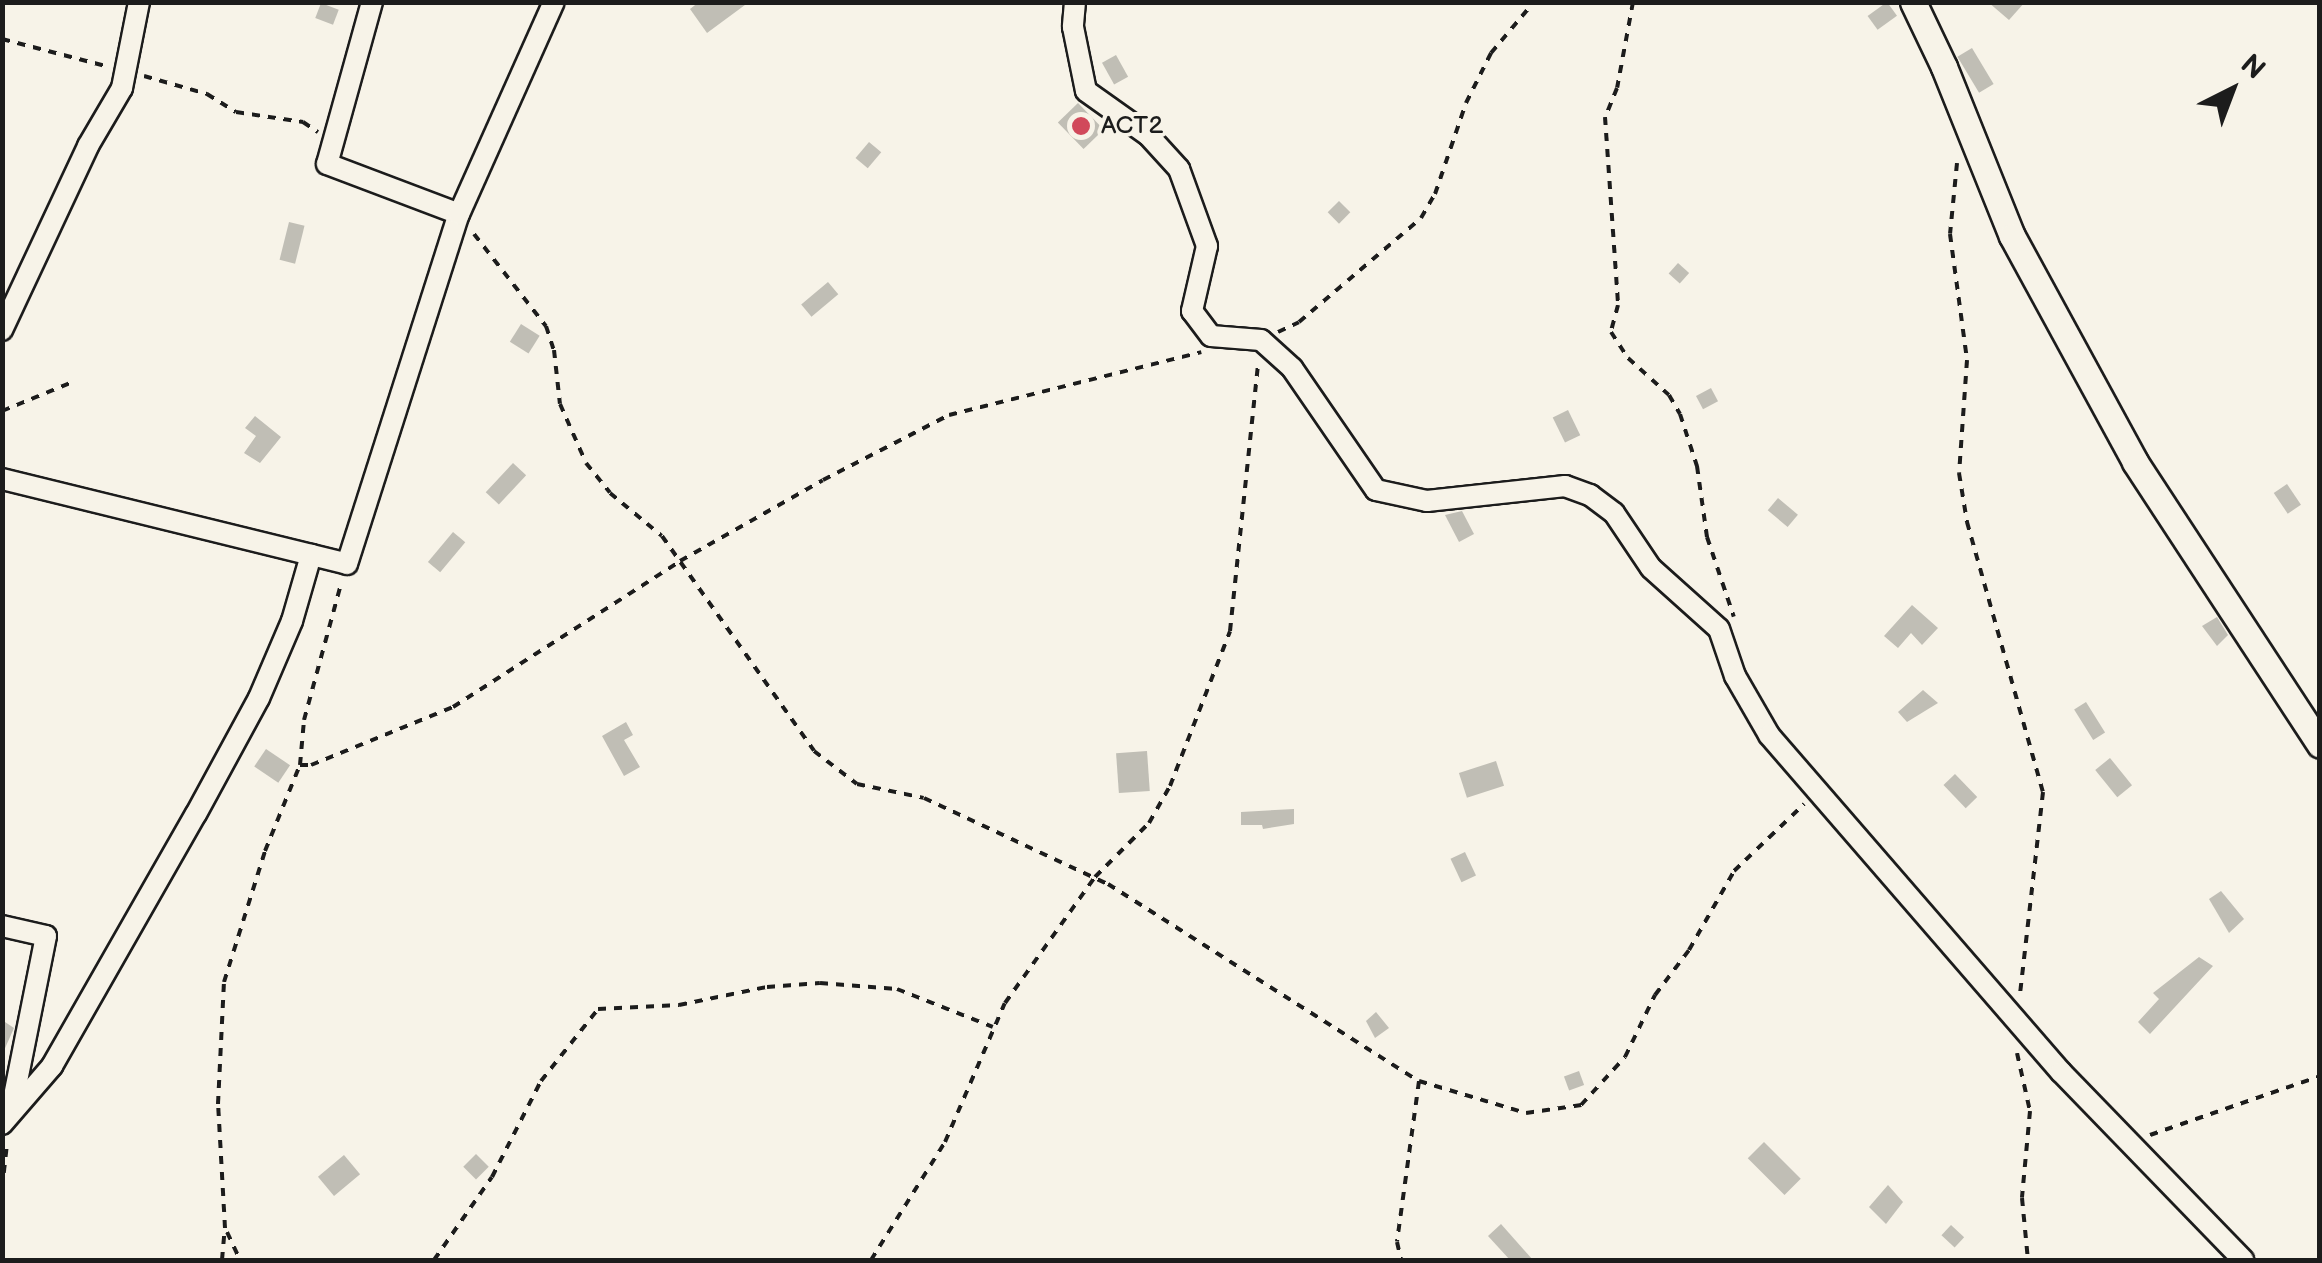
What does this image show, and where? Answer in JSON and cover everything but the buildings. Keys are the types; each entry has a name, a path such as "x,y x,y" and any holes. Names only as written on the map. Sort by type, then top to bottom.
{"main road":[{"path":"1913,2 1944,66 2012,236 2135,462 2320,745"}],"street":[{"path":"2,330 88,146 122,88 139,2"},
{"path":"372,2 327,164 459,214"},
{"path":"2,479 348,564 459,214 554,2"},
{"path":"1075,2 1074,27 1086,91 1148,135 1179,169 1207,246 1192,311 1210,336 1261,340 1292,368 1376,490 1427,501 1566,486 1590,495 1614,513 1651,568 1719,629 1736,676 1769,735 1816,791 2127,1143 2243,1260"},
{"path":"7,1117 52,1066 250,715 292,621 311,555"},
{"path":"2,926 46,936 7,1117"}],"path":[{"path":"871,1260 945,1142 1006,1003 1095,877 1150,823 1170,786 1230,631 1261,340 1299,322 1421,218 1435,194 1466,102 1491,52 1534,2"},
{"path":"1633,2 1617,88 1604,117 1618,305 1611,332 1628,358 1669,395 1680,414 1697,466 1707,537 1729,592 1735,622"},
{"path":"2,39 207,94 236,112 303,122 334,143"},
{"path":"1959,148 1950,234 1967,360 1958,473 1992,618 2044,792 2024,971"},
{"path":"459,214 546,326 554,350 560,404 586,463 610,493 662,536 814,752 857,784 924,798 1095,877 1419,1082 1526,1113 1581,1105 1625,1056 1655,994 1690,950 1734,871 1816,791"},
{"path":"300,765 311,766 453,707 680,562 823,480 949,415 1208,350"},
{"path":"2,411 70,383"},
{"path":"222,1260 226,1228 218,1104 224,982 265,851 300,765 304,720 324,636 348,564"},
{"path":"434,1260 492,1177 541,1081 598,1009 679,1004 767,987 820,983 897,989 995,1028"},
{"path":"2016,1017 2019,1076 2030,1111 2022,1198 2028,1260"},
{"path":"2127,1143 2320,1076"},
{"path":"1401,1260 1398,1242 1419,1082"},
{"path":"2,1188 7,1117"},
{"path":"226,1228 240,1260"}],"place":[{"name":"ACT2","path":"1081,126"}]}
